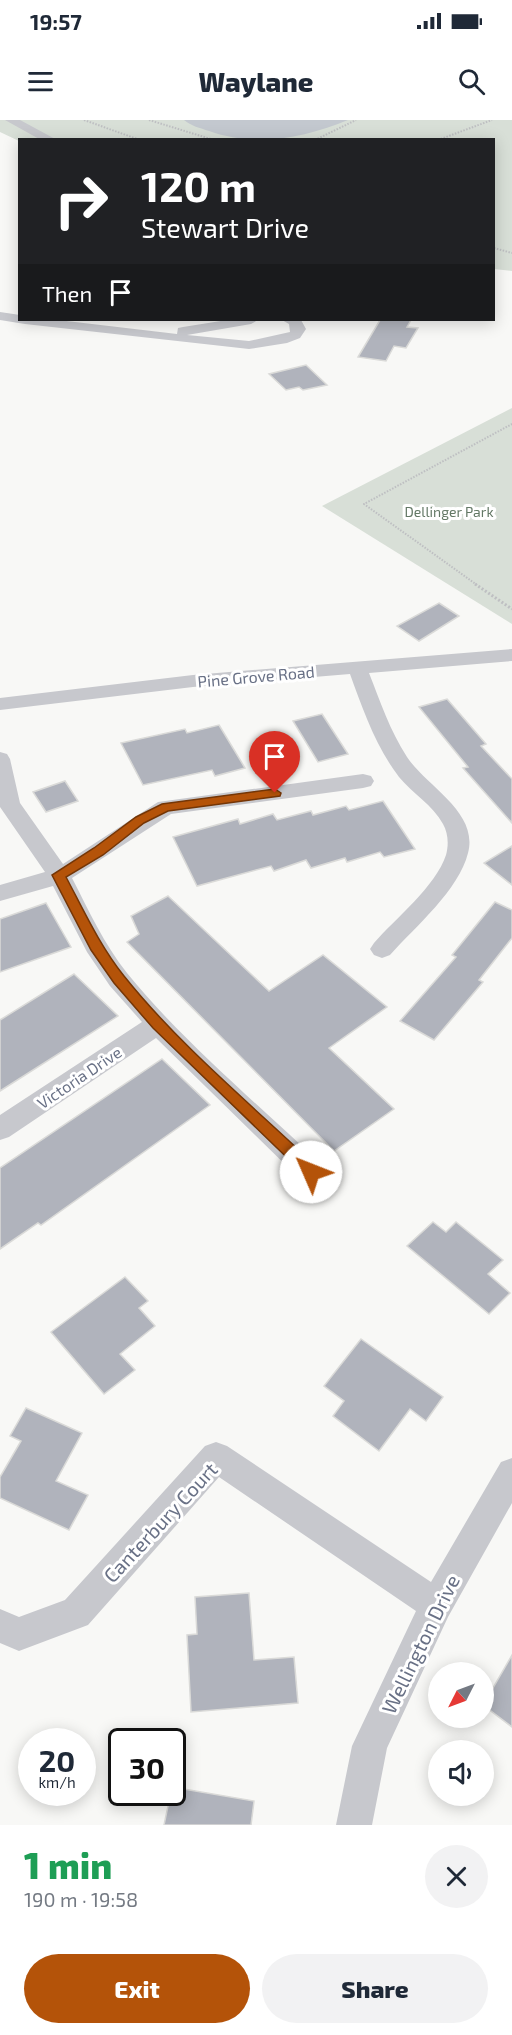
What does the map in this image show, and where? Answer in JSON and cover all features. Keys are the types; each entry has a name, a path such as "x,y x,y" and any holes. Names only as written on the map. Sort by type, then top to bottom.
{"street":[{"path":"11,120 47,138"},
{"path":"0,316 18,319"},
{"path":"34,321 225,343 268,343 295,335 299,329 295,321"},
{"path":"154,336 245,321"},
{"name":"Pine Grove Road","path":"0,704 193,681 512,655"},
{"path":"358,668 374,711 406,771 436,801 455,826 460,844 452,868 382,949"},
{"path":"0,759 9,804 59,875 95,946 119,980 158,1024 311,1172"},
{"path":"0,893 59,875 99,852 140,820 166,807 363,781"},
{"name":"Victoria Drive","path":"0,1129 158,1024"},
{"name":"Canterbury Court","path":"0,1626 19,1634 76,1612 216,1457 436,1605"},
{"name":"Wellington Drive","path":"354,1825 370,1746 436,1605 512,1473"}],"path":[{"path":"84,120 134,138"},
{"path":"149,120 208,138"},
{"path":"319,138 356,120"},
{"path":"443,138 492,120"},
{"path":"495,248 512,253"},
{"path":"512,424 364,504 412,541 512,609"}],"green space":[{"path":"0,120 512,120 512,271 495,269 495,138 18,138 18,141 0,132"},
{"name":"Dellinger Park","path":"512,408 512,624 322,506"}],"shaded area":[{"path":"184,120 348,120 314,132 286,138 239,138 190,124"}],"building":[{"path":"379,321 410,321 407,327 418,328 406,348 394,346 386,361 358,357"},
{"path":"306,365 327,385 303,390 299,387 286,390 269,374"},
{"path":"439,603 459,616 419,641 397,626"},
{"path":"447,699 486,744 481,746 512,779 512,823 463,768 468,767 419,707"},
{"path":"322,714 348,754 318,762 293,721"},
{"path":"219,725 245,768 215,776 212,770 143,785 121,743 185,729 187,733"},
{"path":"65,781 78,801 46,812 33,792"},
{"path":"383,801 415,849 384,857 380,852 347,862 345,858 311,868 306,860 274,871 271,866 197,886 173,837 238,819 240,824 273,814 277,820 311,811 313,815 346,806 349,810"},
{"path":"512,846 512,885 484,863"},
{"path":"168,896 269,991 323,955 387,1007 329,1048 394,1109 334,1151 127,942 139,934 131,916"},
{"path":"495,902 512,910 512,938 479,980 483,982 434,1040 400,1021 456,957 452,955"},
{"path":"46,903 71,947 0,972 0,919"},
{"path":"74,974 118,1016 0,1091 0,1020"},
{"path":"162,1059 210,1105 41,1225 38,1223 0,1249 0,1168"},
{"path":"433,1222 446,1232 456,1222 503,1260 488,1274 510,1293 489,1314 407,1246"},
{"path":"125,1277 148,1301 139,1308 155,1326 120,1354 135,1370 104,1394 51,1332"},
{"path":"361,1339 443,1397 426,1421 410,1409 379,1451 333,1416 344,1401 324,1386"},
{"path":"26,1408 82,1433 56,1481 88,1495 69,1530 0,1498 0,1477 21,1441 10,1436"},
{"path":"249,1593 254,1660 294,1657 298,1703 191,1712 187,1635 197,1634 195,1597"},
{"path":"512,1655 512,1727 494,1713 494,1686"},
{"path":"186,1789 254,1801 251,1825 164,1825 168,1806 186,1806"}],"route":[{"path":"275,793 166,807 140,820 99,852 59,875 95,946 119,980 158,1024 311,1172"}]}
